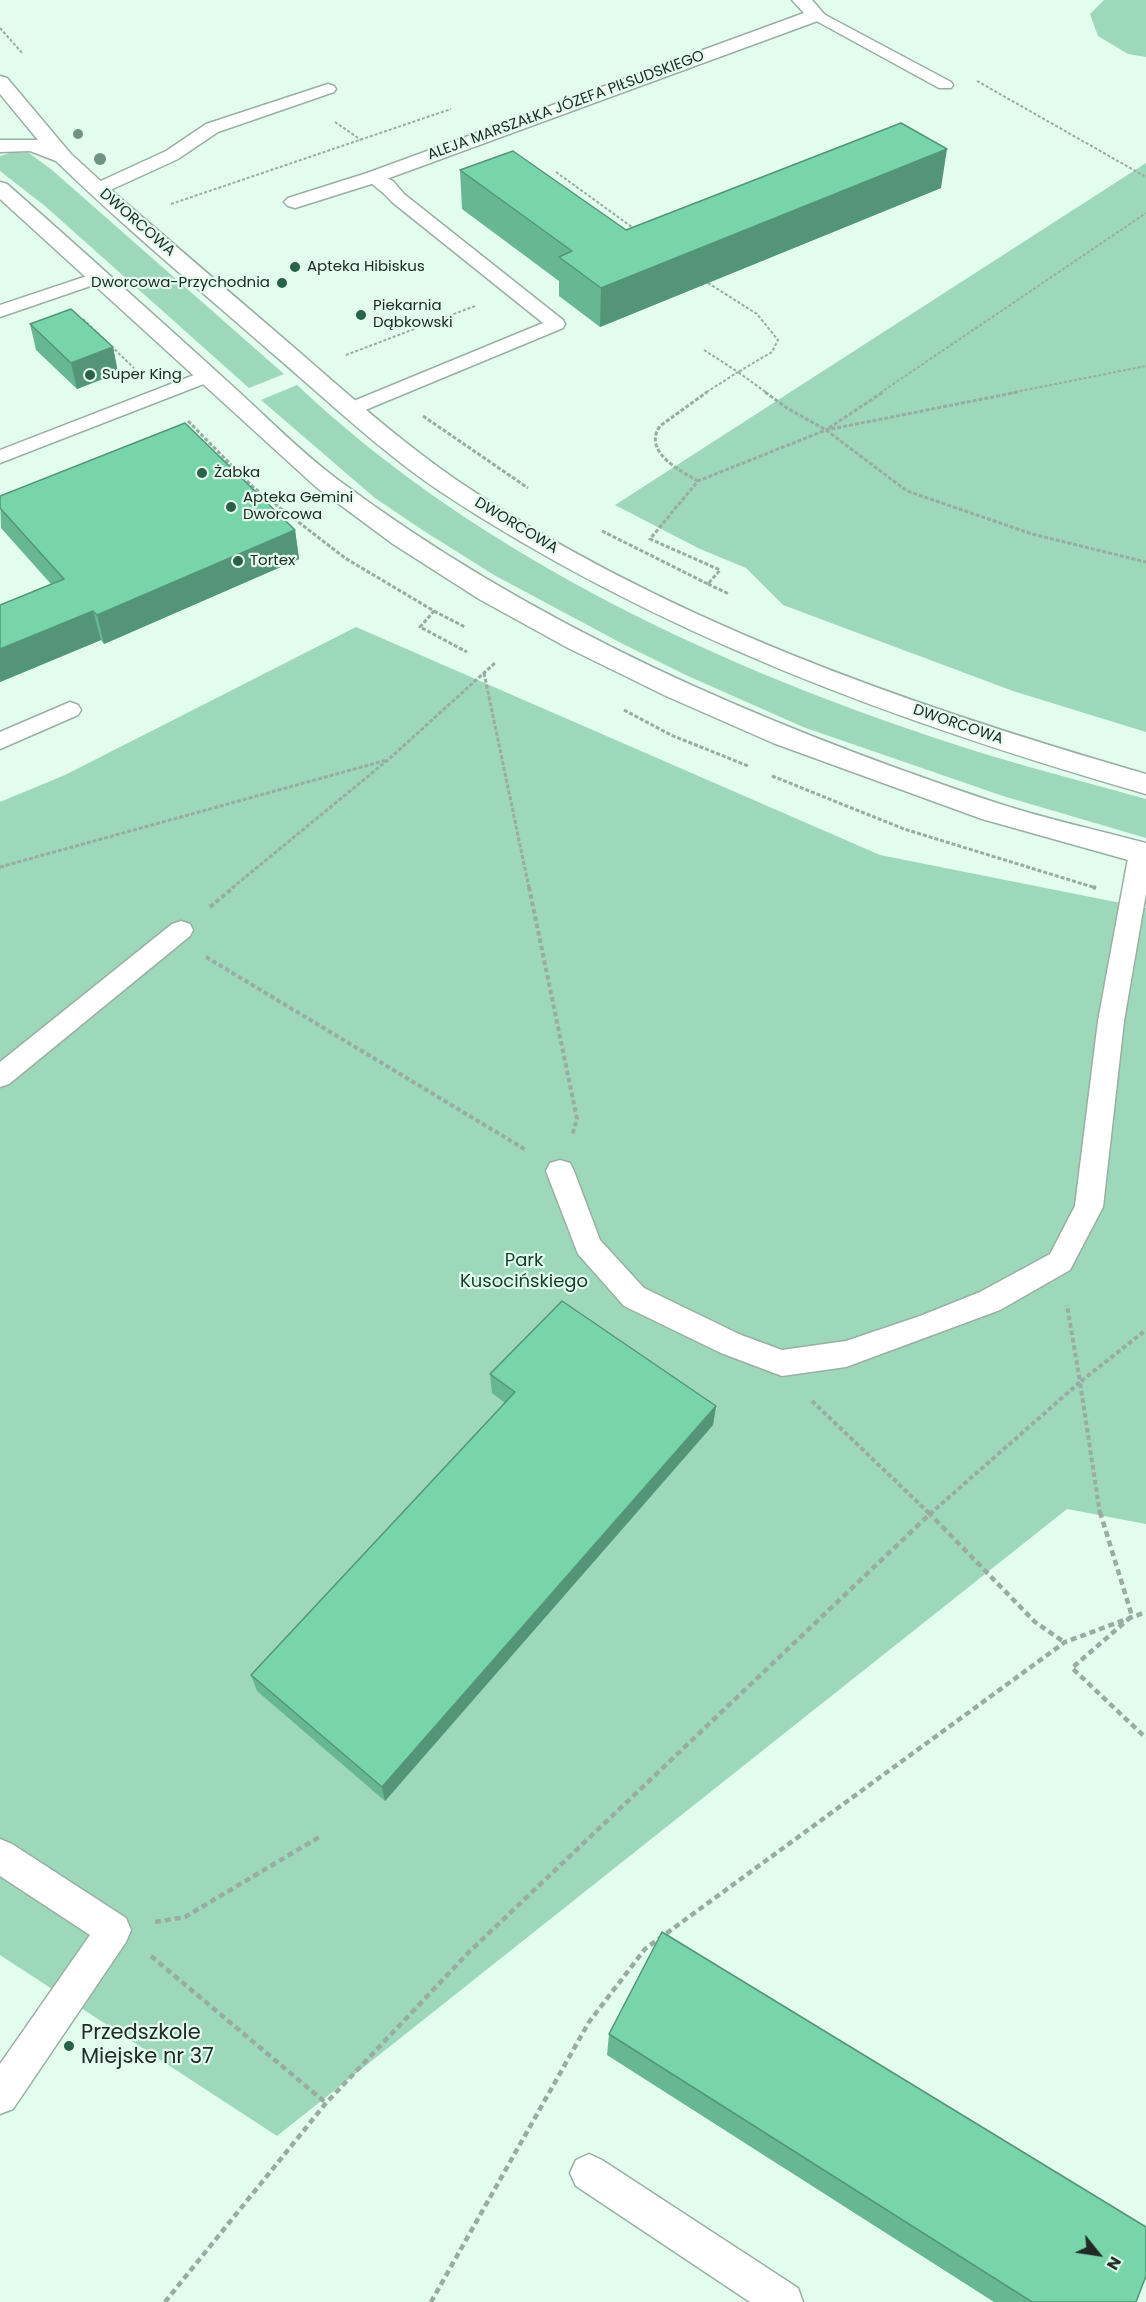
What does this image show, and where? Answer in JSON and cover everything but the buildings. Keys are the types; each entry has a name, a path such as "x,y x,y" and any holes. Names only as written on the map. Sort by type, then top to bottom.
{"street":[{"path":"801,0 816,15"},
{"name":"ALEJA MARSZAŁKA JÓZEFA PIŁSUDSKIEGO","path":"295,201 374,177 816,15"},
{"name":"DWORCOWA","path":"0,82 64,158 351,409 447,484 543,544 647,599 833,681 942,721 1146,784"},
{"path":"0,146 33,145 64,158"},
{"path":"0,188 325,482 402,538 488,593 577,642 676,690 783,736 992,812 1144,854"}],"lane":[{"path":"816,15 945,85"},
{"path":"98,189 172,155 212,128 328,89"},
{"path":"351,409 556,324 398,198 387,185 374,177"},
{"path":"0,311 99,277"},
{"path":"0,457 207,376"},
{"path":"0,741 70,710"},
{"path":"560,1171 588,1246 634,1297 731,1344 782,1363 846,1354 990,1301 1060,1262 1089,1207 1110,1021 1144,854"},
{"path":"0,1077 181,930"},
{"path":"0,1856 114,1930 0,2096"},
{"path":"589,2173 784,2302"}],"path":[{"path":"970,78 1146,177"},
{"path":"556,172 639,232"},
{"path":"826,430 1146,213"},
{"path":"698,481 660,454 655,444 656,432 667,420 772,352 778,340 772,326 758,314 708,283"},
{"path":"56,293 161,394"},
{"path":"347,356 476,305"},
{"path":"704,350 787,408 826,430 907,491 1032,534 1146,562"},
{"path":"708,584 720,570 650,539 698,481 826,430 1146,366"},
{"path":"423,416 529,489"},
{"path":"601,531 738,598"},
{"path":"420,627 467,652"},
{"path":"484,673 577,1119 560,1171 204,955 181,930 389,759 496,662"},
{"path":"0,867 389,759"},
{"path":"1060,1262 1100,1515 1132,1616"},
{"path":"165,2302 326,2103 469,1952 930,1514 1080,1382 1146,1330"},
{"path":"782,1363 803,1393 930,1514 1035,1622 1065,1642"},
{"path":"430,2302 589,2022 645,1949 1065,1642 1146,1612"},
{"path":"1132,1616 1072,1668 1146,1738"},
{"path":"114,1930 185,1917 321,1836"},
{"path":"114,1930 158,1961 326,2103"}],"green space":[{"path":"1104,0 1146,0 1146,57 1128,54 1098,36 1090,14"},
{"path":"13,152 29,153 52,170 284,374 249,388 45,206 0,171 0,156"},
{"path":"1146,163 1146,732 1013,691 783,605 746,568 700,549 615,505"},
{"path":"297,385 369,447 445,504 526,556 611,603 787,684 876,718 988,755 1146,799 1146,838 1003,796 803,727 688,676 621,643 494,575 375,498 261,400"},
{"name":"Park Kusocińskiego","path":"356,627 880,855 1146,908 1146,1524 1067,1509 277,2136 0,1955 0,802 65,775"}],"place":[{"name":"Apteka Hibiskus","path":"295,267"},
{"name":"Dworcowa-Przychodnia","path":"282,283"},
{"name":"Piekarnia Dąbkowski","path":"361,315"},
{"name":"Super King","path":"90,375"},
{"name":"Żabka","path":"202,473"},
{"name":"Apteka Gemini Dworcowa","path":"231,507"},
{"name":"Tortex","path":"238,561"},
{"name":"Przedszkole Miejske nr 37","path":"69,2046"}]}
